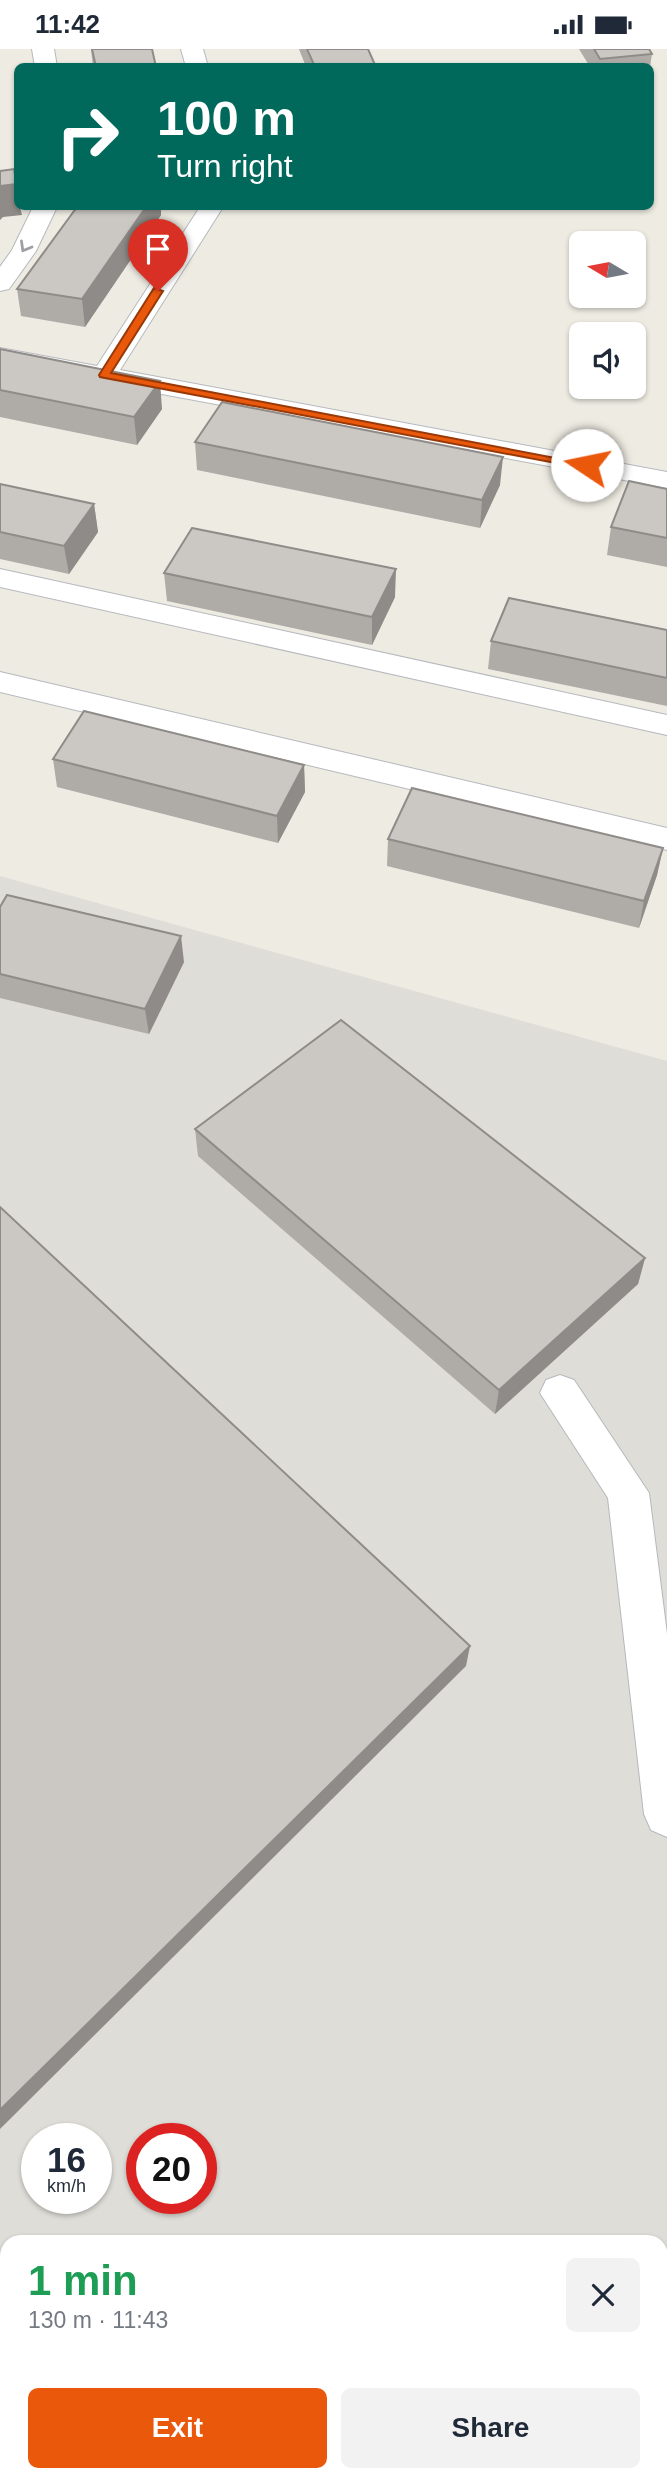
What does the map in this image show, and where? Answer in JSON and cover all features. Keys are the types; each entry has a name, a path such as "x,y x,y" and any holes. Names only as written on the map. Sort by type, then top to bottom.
{"street":[{"path":"0,283 24,251 44,210"},
{"path":"104,375 209,210"},
{"path":"0,356 667,480"},
{"path":"0,577 667,725"},
{"path":"0,682 667,839"},
{"path":"560,1393 628,1493 667,1814"}],"shaded area":[{"path":"0,876 667,1061 667,2235 0,2235"}],"building":[{"path":"92,49 152,49 155,63 95,63"},
{"path":"307,49 368,49 374,63 313,63"},
{"path":"594,49 649,49 652,54 600,59"},
{"path":"14,169 14,184 0,186 0,171"},
{"path":"75,210 144,210 82,299 17,289"},
{"path":"0,349 160,381 134,417 0,390"},
{"path":"222,402 503,457 482,500 195,442"},
{"path":"629,481 667,489 667,538 611,527"},
{"path":"0,484 94,504 64,546 0,532"},
{"path":"192,528 396,569 372,617 164,573"},
{"path":"509,598 667,630 667,678 491,641"},
{"path":"84,711 304,765 277,816 53,759"},
{"path":"412,788 663,848 644,901 388,839"},
{"path":"7,895 181,936 145,1009 0,974 0,907"},
{"path":"341,1020 645,1258 499,1390 195,1129"},
{"path":"0,1207 470,1646 0,2110"}],"route":[{"path":"158,291 104,375 587,465"}]}
